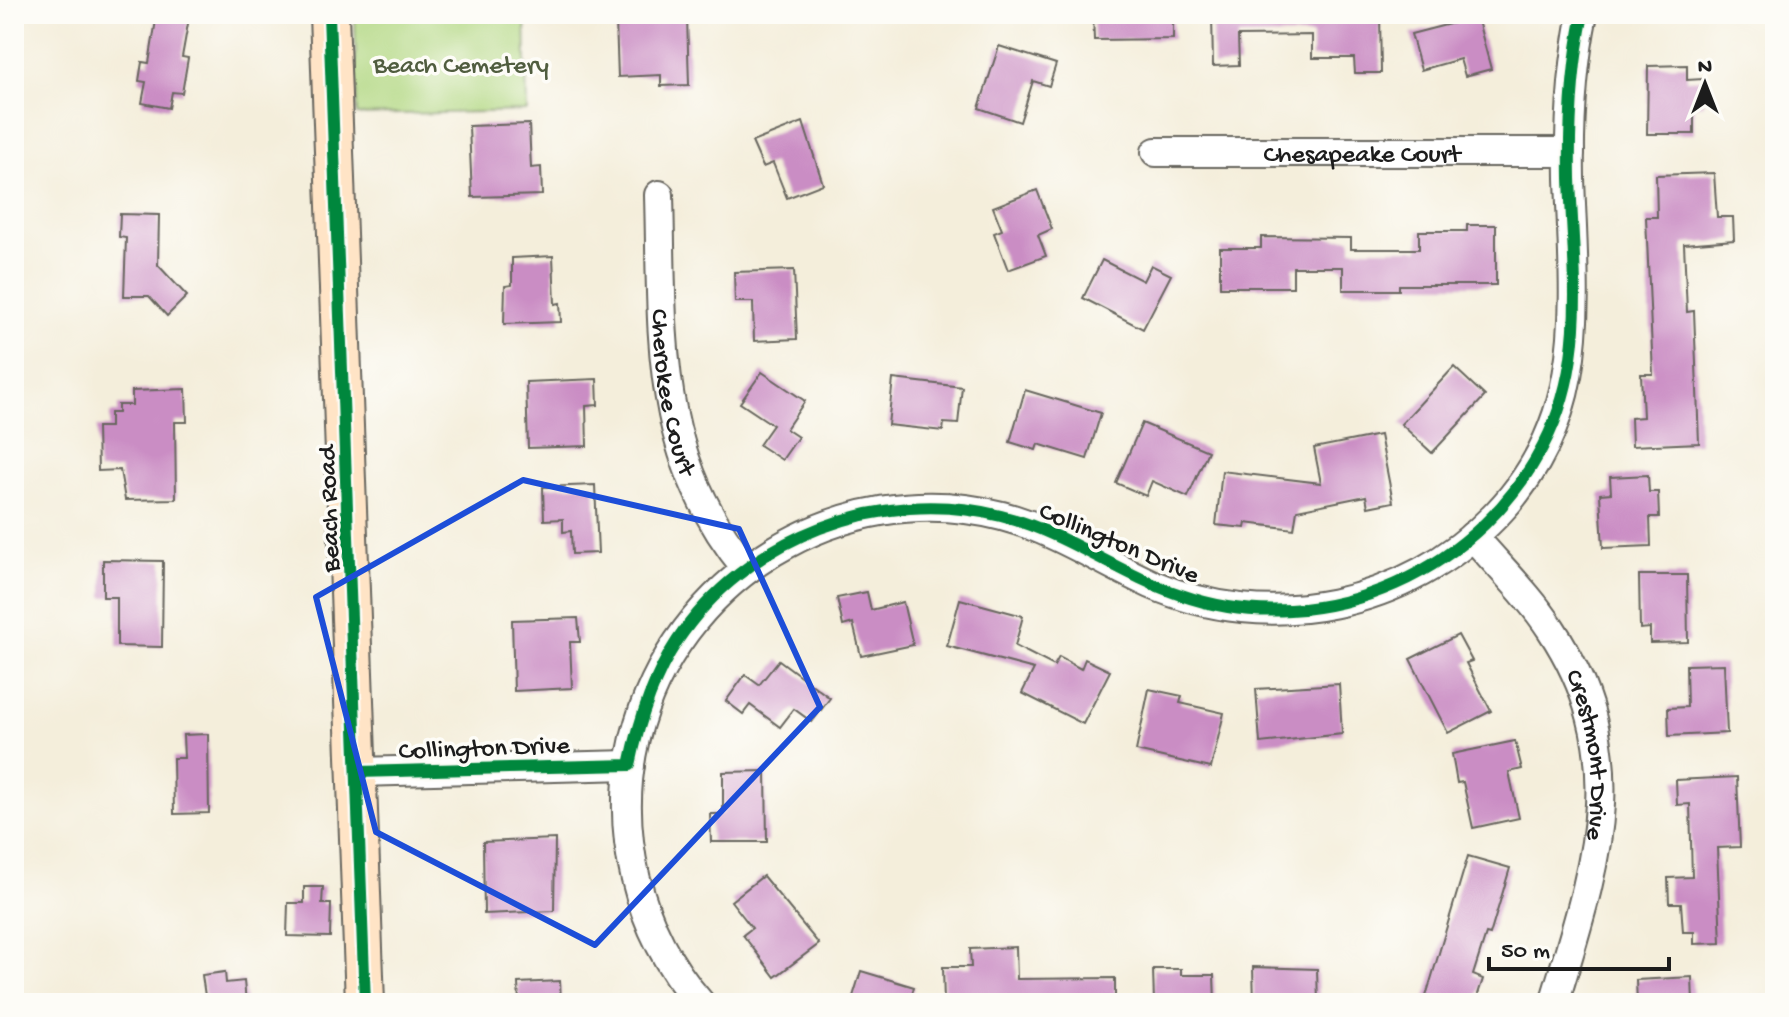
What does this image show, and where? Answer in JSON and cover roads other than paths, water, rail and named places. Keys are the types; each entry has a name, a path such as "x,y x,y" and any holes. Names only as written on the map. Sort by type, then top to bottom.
{"street":[{"name":"Beach Road","path":"329,14 365,1003"},
{"name":"Collington Drive","path":"358,772 630,765 650,693 677,641 715,596 747,569 802,534 858,515 896,509 965,509 1031,526 1184,596 1219,605 1285,610 1350,601 1417,576 1473,536 1497,514 1534,464 1562,404 1571,371 1576,300 1570,152 1573,90 1583,14"},
{"name":"Chesapeake Court","path":"1156,152 1570,152"},
{"name":"Cherokee Court","path":"659,195 666,374 677,441 702,506 747,569"},
{"name":"Crestmont Drive","path":"1473,536 1543,618 1568,657 1593,722 1599,758 1600,833 1554,1003"},
{"path":"630,765 627,816 638,887 655,933 688,999"}],"park label":[{"name":"Beach Cemetery","path":"461,63"}]}
